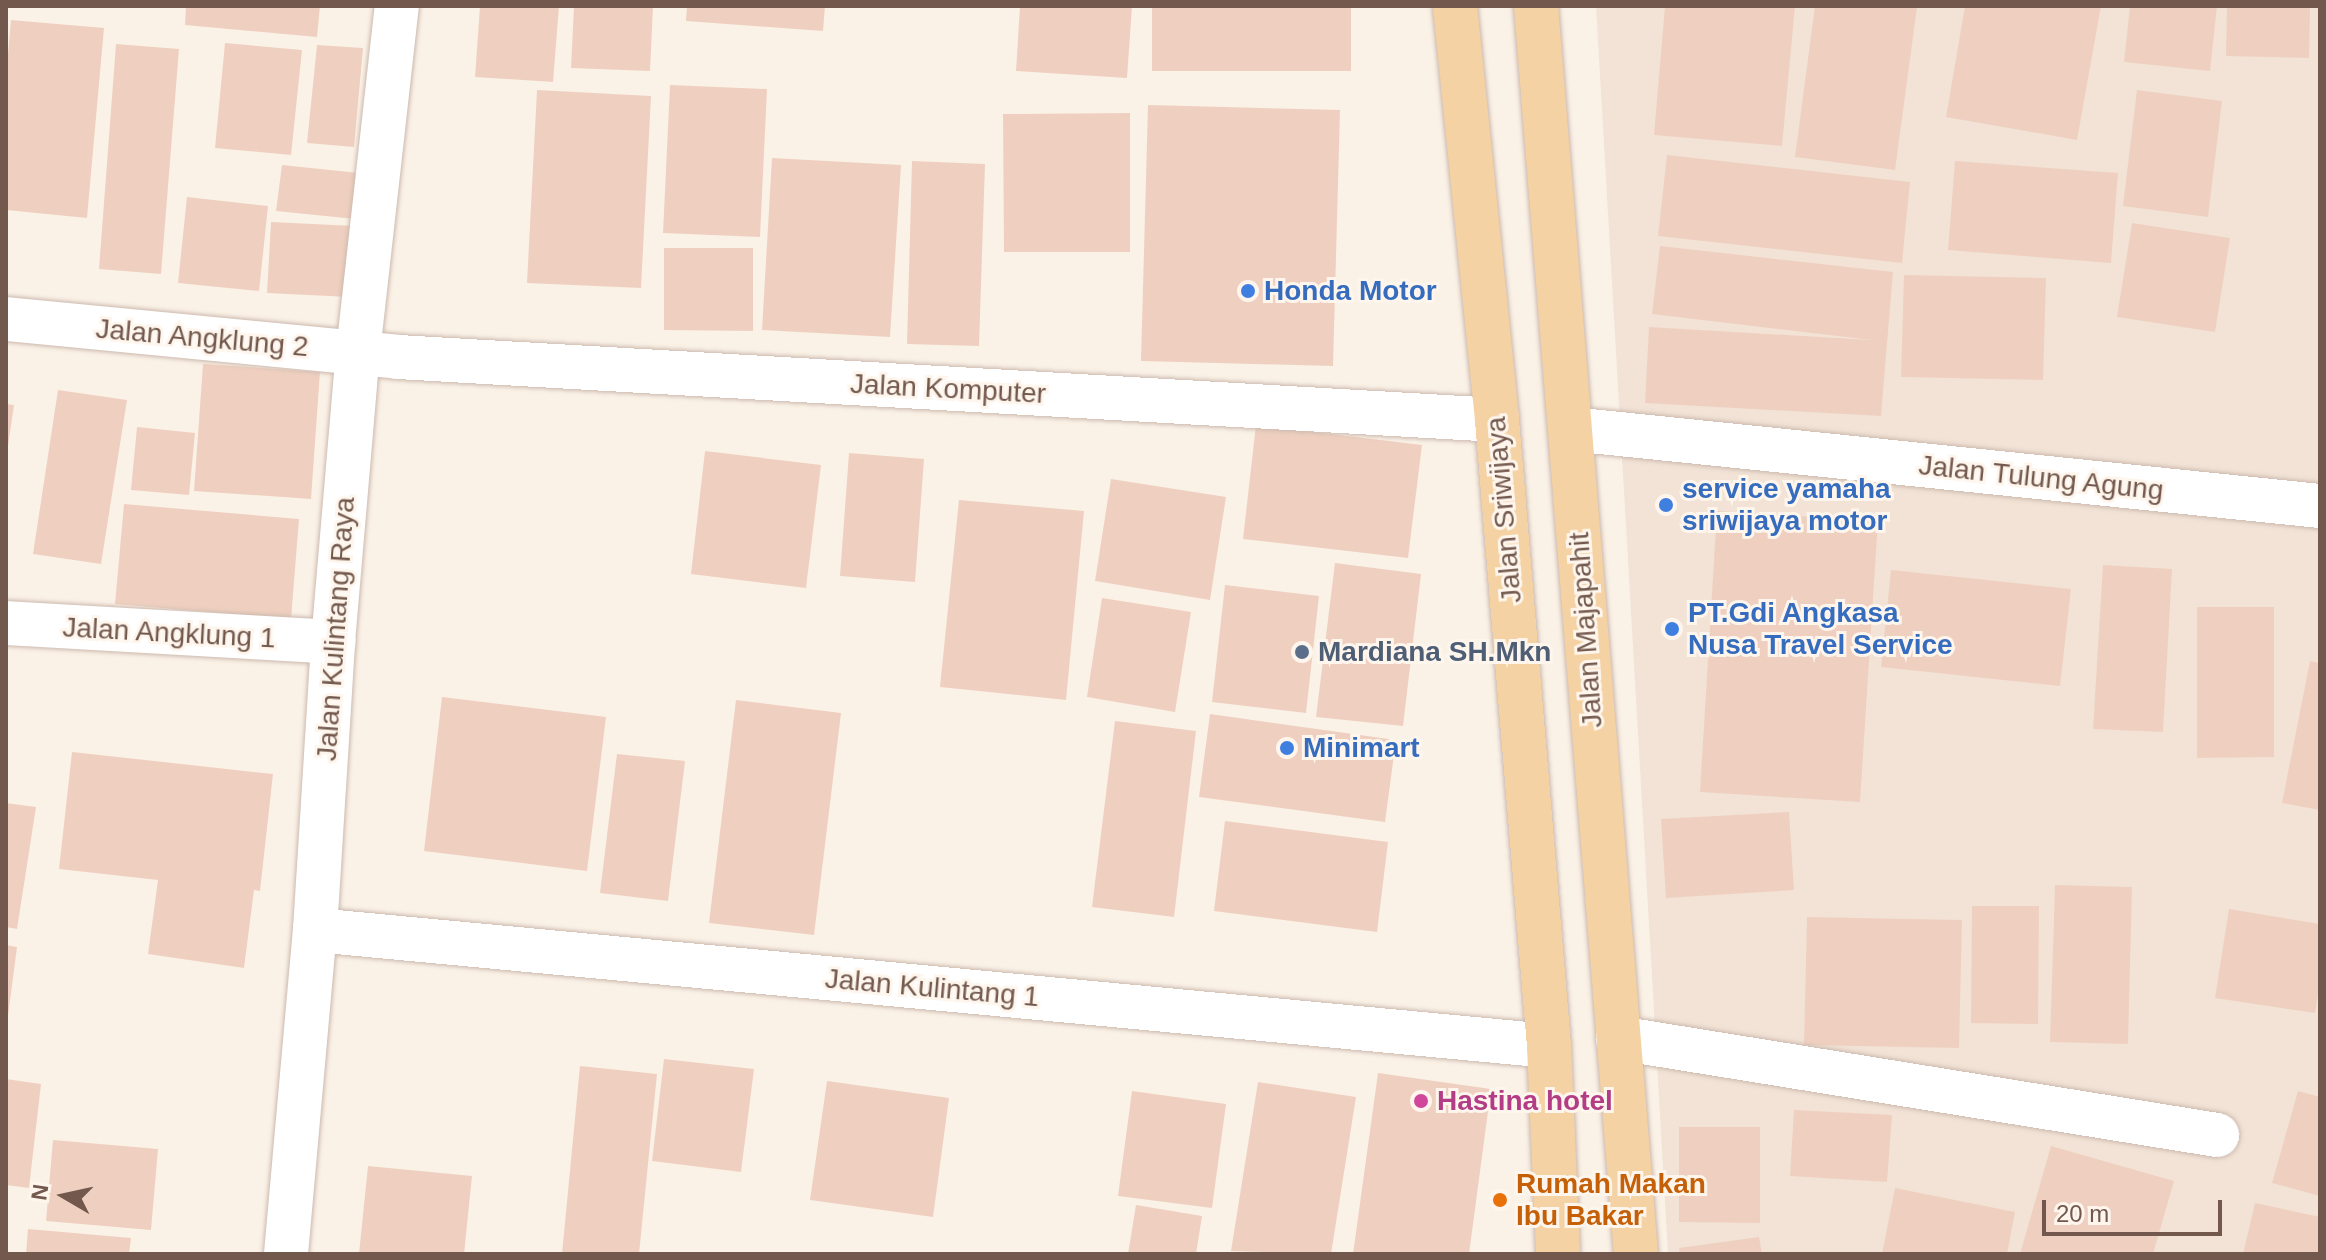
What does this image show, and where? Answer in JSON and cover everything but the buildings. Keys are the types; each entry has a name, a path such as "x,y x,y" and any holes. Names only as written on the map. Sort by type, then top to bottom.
{"main road":[{"name":"Jalan Sriwijaya","path":"1455,6 1497,420 1549,1046 1558,1254"},
{"name":"Jalan Majapahit","path":"1536,6 1636,1254"}],"street":[{"name":"Jalan Kulintang Raya","path":"286,1254 315,930 333,642 378,354 397,6"},
{"name":"Jalan Angklung 2","path":"6,319 378,354"},
{"name":"Jalan Komputer","path":"378,354 1497,420"},
{"name":"Jalan Tulung Agung","path":"1571,429 2320,506"},
{"name":"Jalan Angklung 1","path":"6,623 333,642"},
{"name":"Jalan Kulintang 1","path":"315,930 1549,1046"},
{"path":"1618,1038 2217,1135"}],"shaded area":[{"path":"1596,6 2320,6 2320,1254 1668,1254"}],"place":[{"name":"Honda Motor","path":"1248,291"},
{"name":"service yamaha sriwijaya motor","path":"1666,505"},
{"name":"PT.Gdi Angkasa Nusa Travel Service","path":"1672,629"},
{"name":"Mardiana SH.Mkn","path":"1302,652"},
{"name":"Minimart","path":"1287,748"},
{"name":"Hastina hotel","path":"1421,1101"},
{"name":"Rumah Makan Ibu Bakar","path":"1500,1200"}]}
